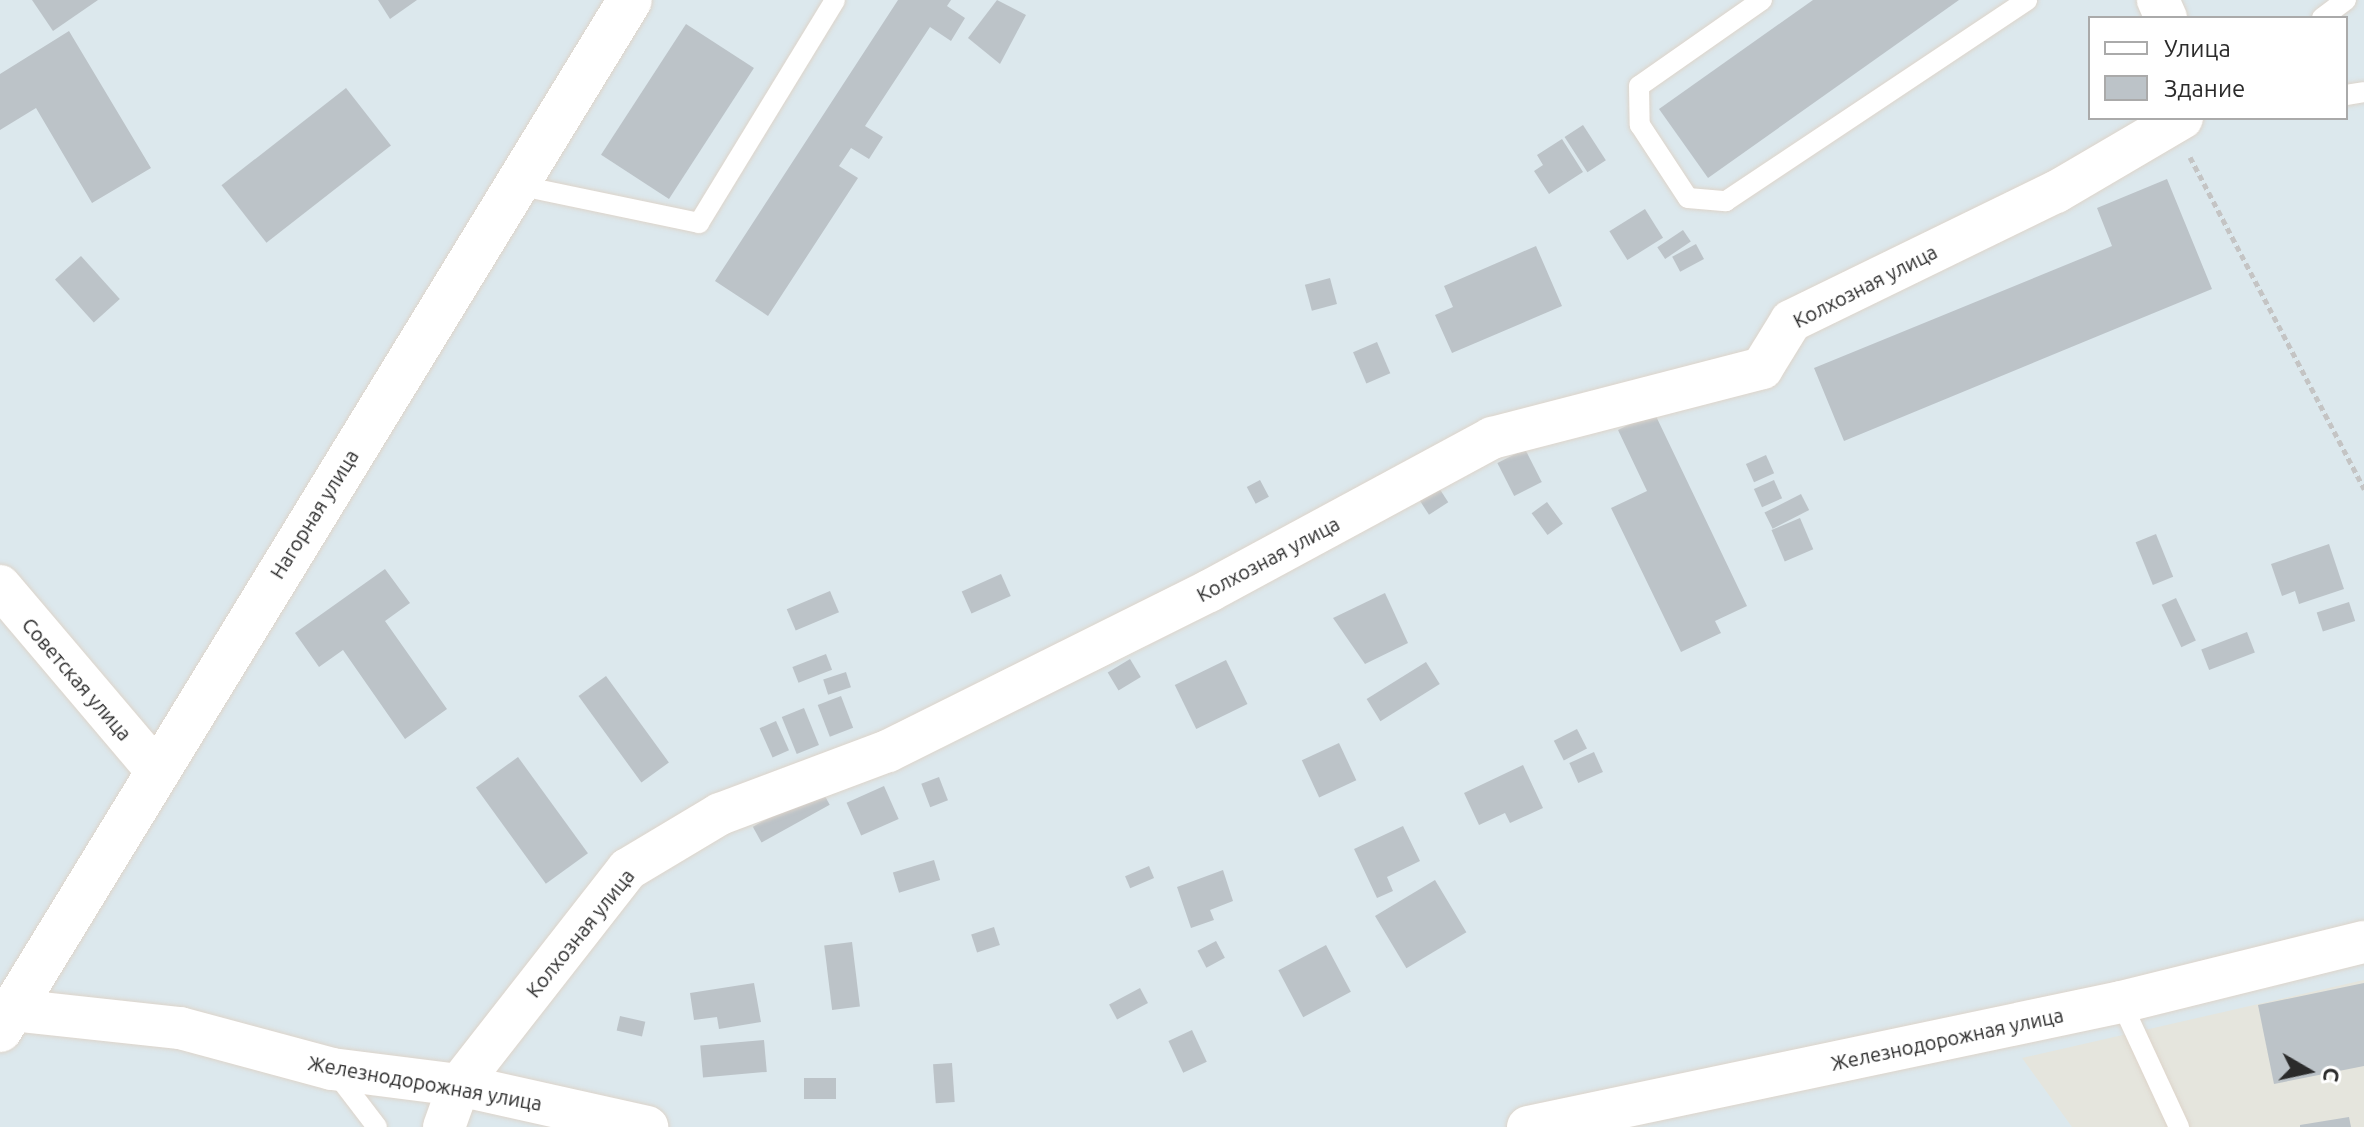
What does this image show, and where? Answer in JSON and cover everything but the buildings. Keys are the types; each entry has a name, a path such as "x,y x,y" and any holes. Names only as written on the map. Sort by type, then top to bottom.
{"main road":[{"name":"Нагорная улица","path":"7,1020 156,770 630,0"}],"street":[{"name":"Колхозная улица","path":"444,1127 459,1085 628,869 720,814 888,751 1209,591 1492,438 1762,368 1791,321 2056,192 2129,143 2181,120"},
{"name":"Советская улица","path":"0,586 13,628 156,770"},
{"name":"Железнодорожная улица","path":"1528,1127 2121,1002 2364,942"},
{"name":"Железнодорожная улица","path":"7,1020 180,1028 332,1069 459,1085 647,1127"}],"lane":[{"path":"517,185 699,223 835,0"},
{"path":"1762,0 1639,86 1640,125 1688,198 1726,201 2027,0"},
{"path":"2325,16 2346,0"},
{"path":"2121,1002 2179,1127"},
{"path":"332,1069 377,1127"}],"path":[{"path":"2186,120 2201,180 2364,489"}],"shaded area":[{"path":"2364,980 2364,1127 2072,1127 2022,1058"}]}
